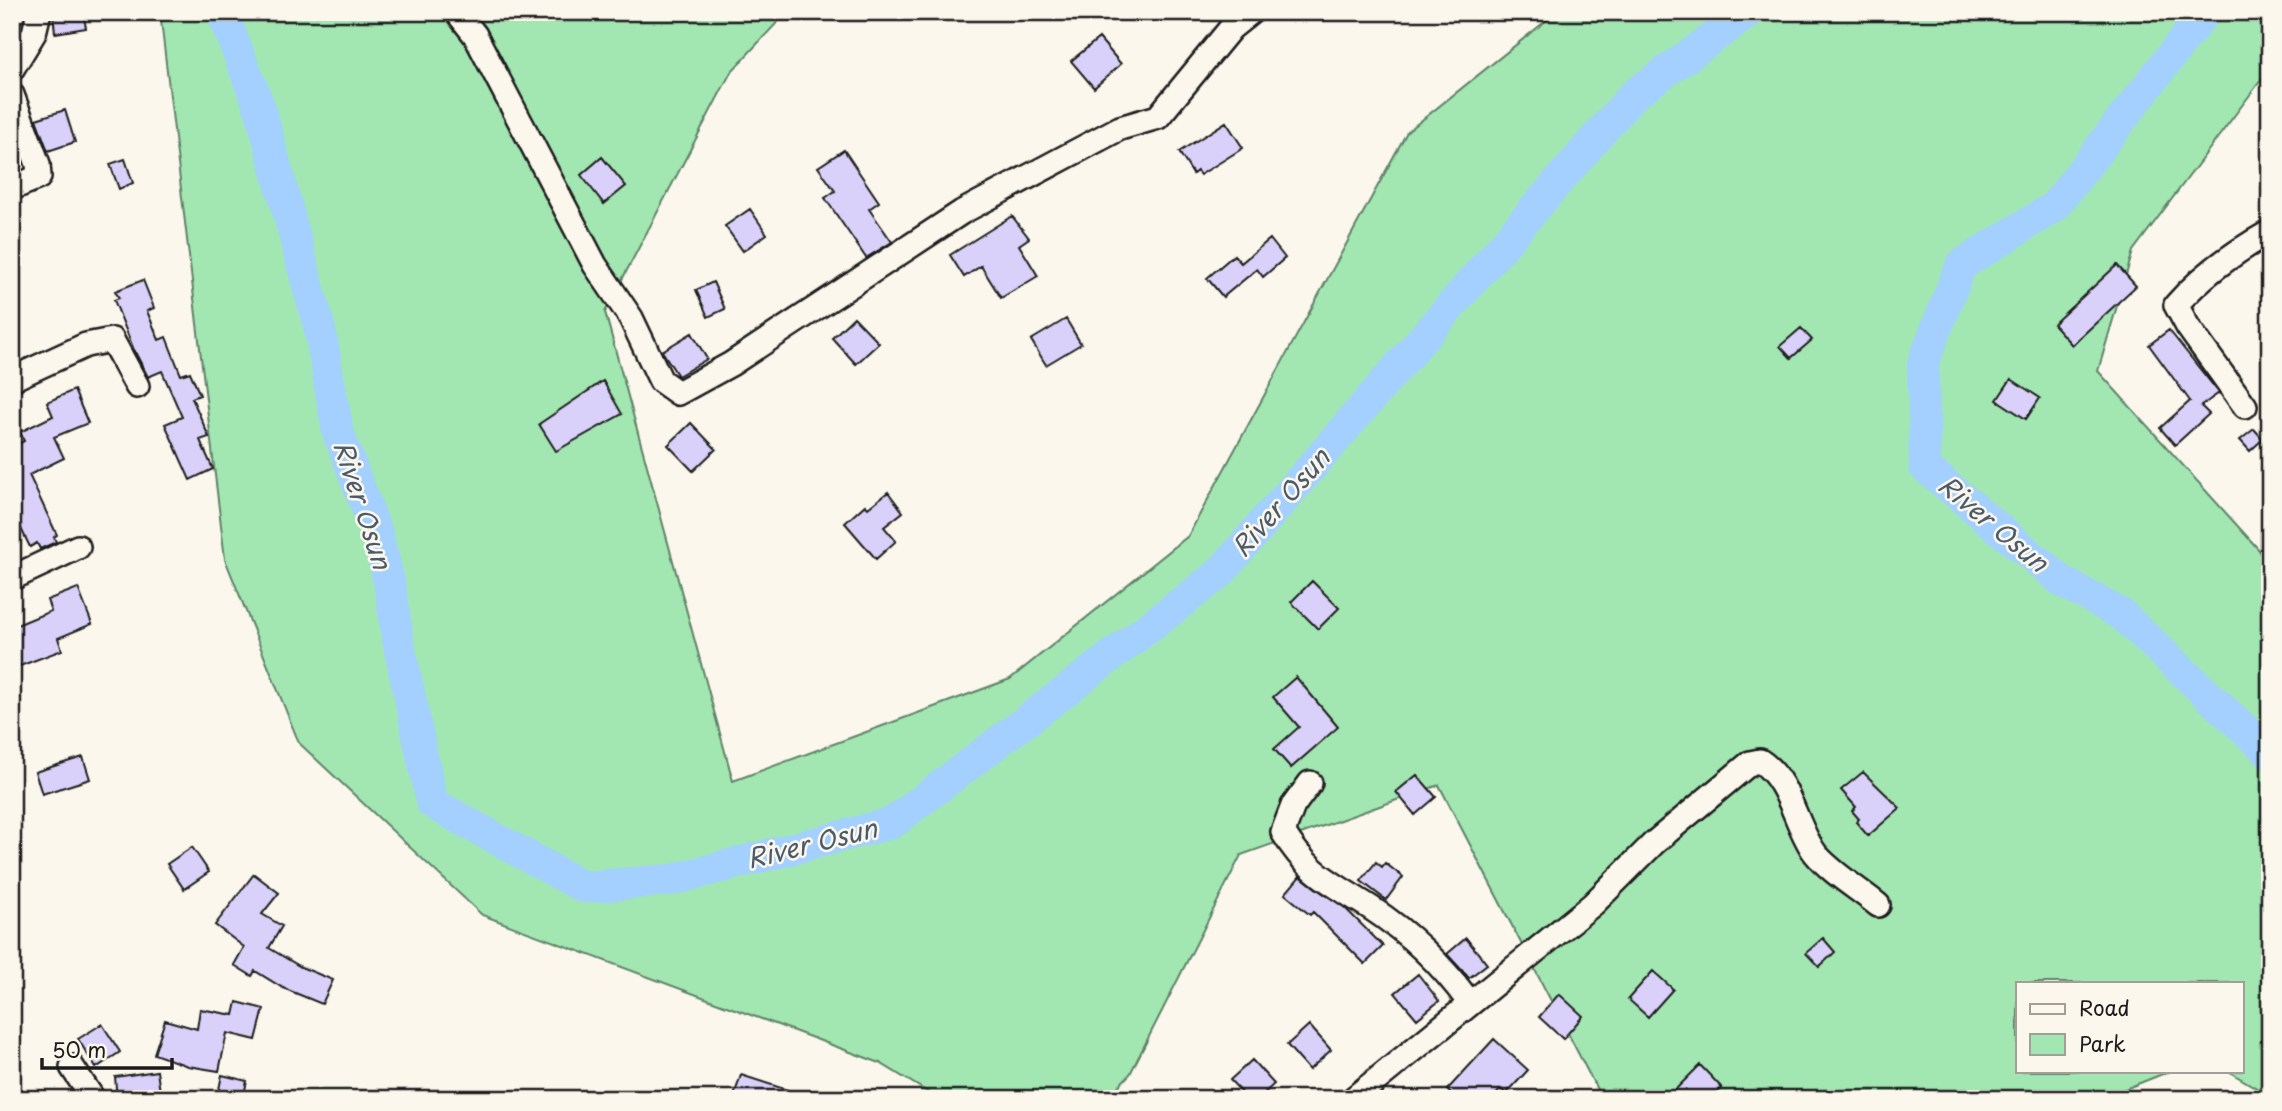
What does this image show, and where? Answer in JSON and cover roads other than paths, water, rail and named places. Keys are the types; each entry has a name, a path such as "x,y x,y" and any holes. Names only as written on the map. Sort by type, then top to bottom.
{"street":[{"path":"12,69 34,33 39,12"},
{"path":"457,12 475,35 595,265 631,318 661,381 678,393 731,364 962,212 1120,128 1158,117 1231,29 1251,12"},
{"path":"12,96 38,164 39,177 12,188"},
{"path":"2245,406 2188,327 2176,305 2200,278 2241,248 2270,232"},
{"path":"12,379 86,345 112,341 136,386"},
{"path":"12,578 78,547"},
{"path":"1353,1099 1469,1002 1593,904 1621,872 1750,763 1760,761 1767,765 1788,797 1816,854 1878,905"},
{"path":"1310,783 1293,806 1283,832 1297,857 1321,879 1371,908 1408,937 1448,973 1469,1002"},
{"path":"72,1067 93,1099"}],"waterway":[{"name":"River Osun","path":"222,12 260,108 320,330 338,432 377,534 389,581 398,640 432,803 583,887 671,880 892,823 1219,574 1633,95 1749,12"},
{"name":"River Osun","path":"2205,12 2054,207 1961,265 1923,363 1925,467 2063,582 2122,615 2270,753"}]}
